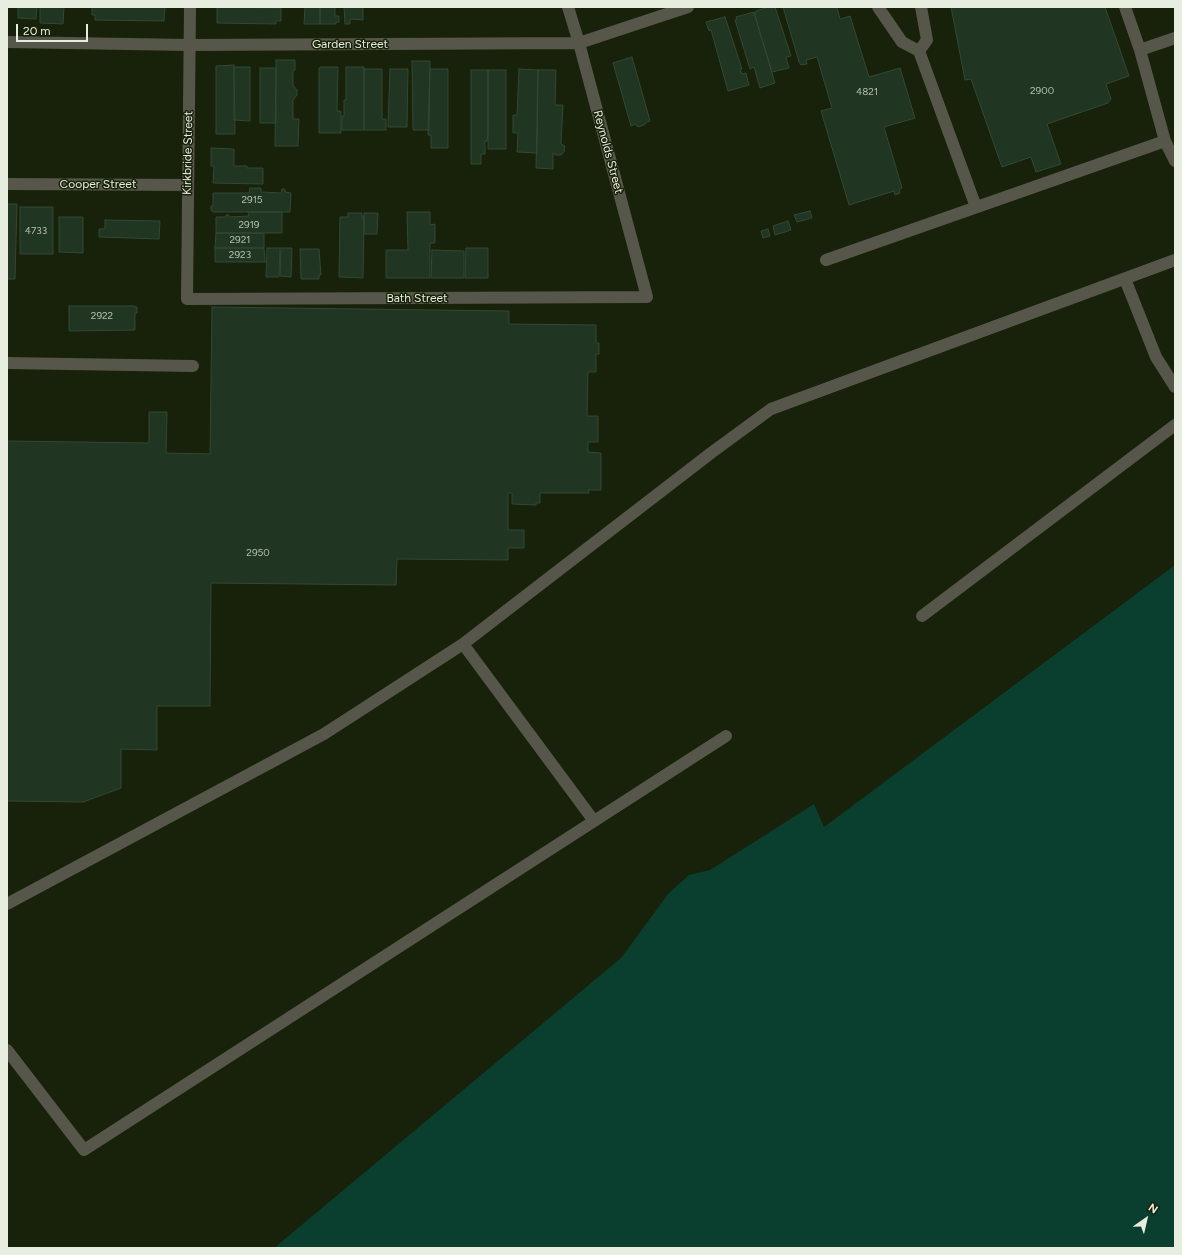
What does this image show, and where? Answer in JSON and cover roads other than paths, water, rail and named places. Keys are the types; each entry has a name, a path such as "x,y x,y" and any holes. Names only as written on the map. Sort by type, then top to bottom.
{"street":[{"name":"Kirkbride Street","path":"187,299 190,7"},
{"name":"Reynolds Street","path":"568,7 579,43 646,297"},
{"name":"Garden Street","path":"7,42 189,45 579,43 688,7"},
{"path":"878,7 902,42 919,51 976,207"},
{"path":"919,51 927,40 921,7"},
{"path":"1125,7 1140,50 1165,140 1175,161"},
{"path":"1140,50 1175,38"},
{"path":"826,260 1165,140"},
{"name":"Cooper Street","path":"7,184 188,185"},
{"path":"7,904 324,734 463,644 711,453 771,409 1175,260"},
{"path":"1125,279 1156,357 1175,387"},
{"name":"Bath Street","path":"187,299 646,297"},
{"path":"7,362 192,366"},
{"path":"922,616 1175,424"},
{"path":"463,644 594,821"},
{"path":"7,1050 84,1150 726,736"}]}
